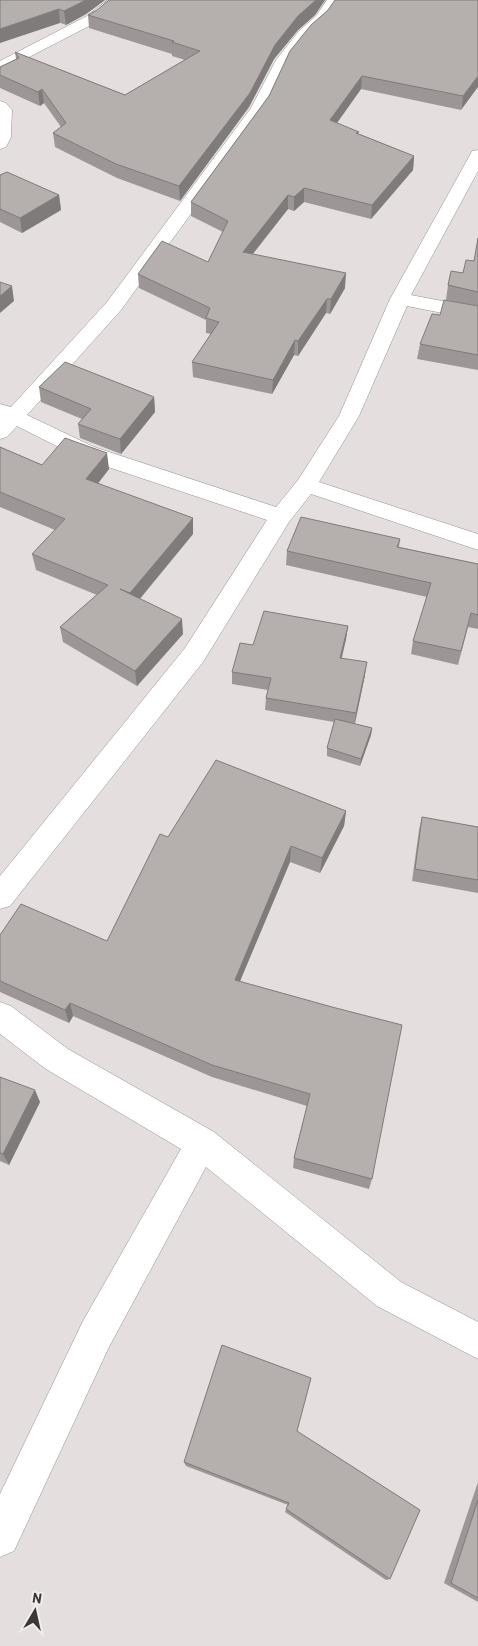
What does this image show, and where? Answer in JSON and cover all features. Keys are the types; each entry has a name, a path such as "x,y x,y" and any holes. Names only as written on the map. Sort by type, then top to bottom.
{"street":[{"path":"0,67 92,19 117,0"},
{"path":"0,432 8,412 114,306 259,109 281,63 304,34 320,19 334,0"},
{"path":"0,106 4,110 3,137 0,144"},
{"path":"0,897 194,655 281,517 306,485 349,416 400,298 476,163"},
{"path":"400,298 478,314"},
{"path":"8,412 86,452 281,517"},
{"path":"306,485 478,542"},
{"path":"0,1016 57,1059 202,1143 388,1294 478,1341"},
{"path":"0,1537 96,1334 202,1143"}],"building":[{"path":"0,0 86,0 64,11 59,9 0,29"},
{"path":"109,0 316,0 298,16 275,45 250,93 179,186 116,164 53,133 66,123 42,89 38,92 0,75 0,67 19,58 15,52 125,95 200,51 172,42 174,41 88,15"},
{"path":"335,0 478,0 478,76 463,96 362,76 330,120 359,132 356,133 414,156 372,205 304,188 294,197 288,195 243,252 346,273 331,299 327,299 298,341 295,340 273,380 192,362 219,322 206,318 210,308 138,274 162,241 208,262 228,221 191,202 269,96 290,51"},
{"path":"7,172 59,195 20,218 0,209 0,175"},
{"path":"478,238 478,292 448,285 451,271 463,273 466,260 474,261"},
{"path":"0,282 12,286 0,296"},
{"path":"444,300 478,306 478,355 420,344 432,314 440,315"},
{"path":"65,362 154,397 120,439 78,424 91,409 39,387"},
{"path":"65,438 107,453 86,479 193,518 130,593 120,589 182,619 135,671 60,627 108,585 32,554 65,519 0,492 0,447 42,465"},
{"path":"301,517 400,539 397,547 478,564 478,615 471,613 461,651 413,641 431,583 287,551"},
{"path":"264,611 348,626 340,658 367,662 356,713 266,698 271,678 232,672 240,643 253,645"},
{"path":"335,719 372,728 361,759 327,748"},
{"path":"216,760 346,811 322,858 291,846 235,980 402,1025 372,1179 294,1158 310,1094 212,1065 70,1003 65,1010 0,981 0,935 21,904 107,941 160,834 168,837"},
{"path":"422,817 478,827 478,880 415,869"},
{"path":"0,1077 35,1090 3,1154 0,1153"},
{"path":"222,1345 311,1378 297,1431 420,1510 390,1579 286,1509 289,1503 184,1462"},
{"path":"478,1500 478,1598 451,1583"}]}
